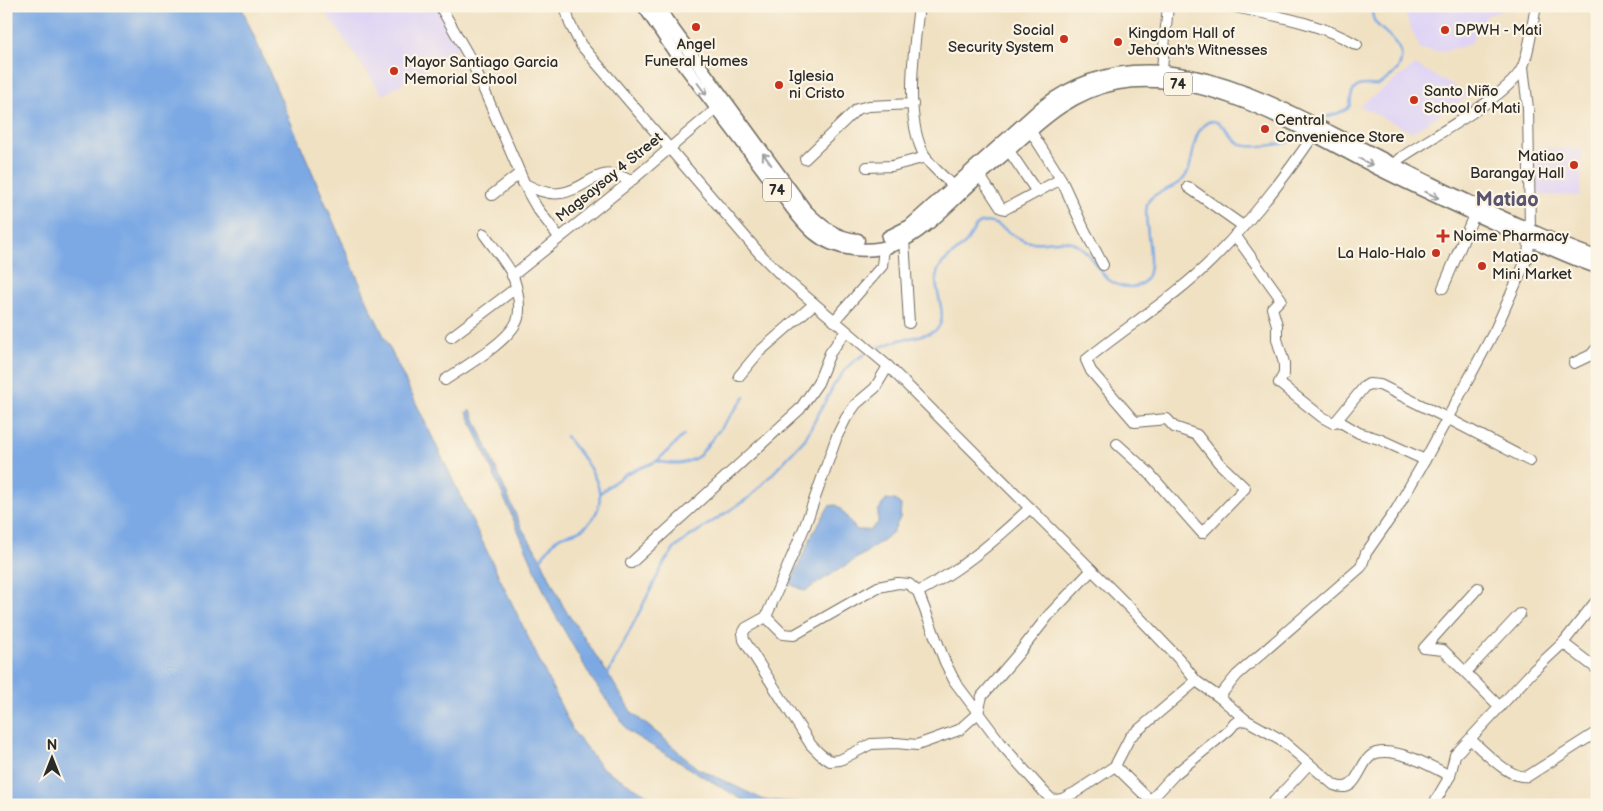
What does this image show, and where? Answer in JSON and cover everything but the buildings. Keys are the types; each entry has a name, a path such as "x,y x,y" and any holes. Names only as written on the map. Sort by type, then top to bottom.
{"main road":[{"name":"74","path":"644,6 678,57 721,104 805,210 820,226 844,238 867,241 892,236 910,226 958,189 980,176 1046,105 1078,91"},
{"name":"74","path":"658,6 721,104 798,216 814,233 828,242 841,247 855,249 884,247 915,233 958,189 1006,146 1030,130 1078,91 1098,78 1126,72 1161,77 1204,79 1240,90 1292,114 1474,215 1597,257"},
{"name":"74","path":"1161,77 1226,95 1258,108 1313,136 1390,169 1530,235 1567,256 1597,267"}],"street":[{"path":"440,6 471,60 492,106 521,179 537,208 559,237"},
{"path":"565,6 570,24 581,45 760,254 834,322 888,366 1154,632 1196,680 1246,720 1280,739 1334,785 1339,787 1346,788 1352,785 1370,757 1378,753 1390,752 1420,760 1450,776"},
{"path":"919,6 913,63 913,104 916,131 919,144 935,170 958,189"},
{"path":"1161,77 1168,6"},
{"path":"1231,6 1327,29 1357,45"},
{"path":"1287,18 1288,6"},
{"path":"1219,698 1237,675 1361,567 1366,553 1396,510 1425,460 1496,328 1513,291 1528,256 1530,235 1528,108 1523,67 1536,6"},
{"path":"1390,169 1412,149 1501,92 1516,78 1523,67"},
{"name":"Magsaysay 4 Street","path":"512,276 631,181 721,104"},
{"path":"805,159 857,109 868,106 913,104"},
{"path":"1030,130 1061,179 1103,265"},
{"path":"1117,444 1150,473 1202,533 1245,488 1219,463 1197,435 1174,427 1167,419 1135,422 1091,371 1086,360 1212,261 1285,176 1313,136"},
{"path":"1006,146 1037,192"},
{"path":"867,168 892,166 926,157"},
{"path":"521,179 542,192 559,194 601,175 619,176 631,181"},
{"path":"980,176 1002,209 1008,208 1061,179"},
{"path":"492,195 521,179"},
{"path":"1188,187 1243,226"},
{"path":"1443,288 1474,215"},
{"path":"445,380 474,361 506,336 518,318 519,306 512,276 484,234"},
{"path":"1234,235 1281,299 1272,308 1277,325 1277,339 1284,363 1284,374 1279,383 1322,418 1333,423 1364,387 1374,384 1380,385 1530,461"},
{"path":"904,239 909,323"},
{"path":"834,322 882,266 884,247"},
{"path":"451,337 516,288"},
{"path":"739,376 760,352 814,304"},
{"path":"630,563 800,409 811,396 830,353 846,330"},
{"path":"1574,363 1591,355 1597,348"},
{"path":"888,366 875,388 856,404 837,436 805,526 766,617 746,628 743,633 744,640 811,745 830,761 840,760 871,744 896,743 917,745 959,730 978,713 982,696 1048,616 1092,570"},
{"path":"1337,420 1359,433 1379,439 1425,460"},
{"path":"918,592 975,556 1030,508"},
{"path":"766,617 784,634 794,635 878,588 898,583 909,584 918,592 945,662 955,682 1003,746 1051,799 1056,800 1076,792 1115,766 1130,737 1196,680"},
{"path":"1478,588 1424,648 1444,650 1500,707"},
{"path":"1433,805 1450,776 1455,755 1563,643 1597,600"},
{"path":"1466,672 1520,614"},
{"path":"1563,643 1597,669"},
{"path":"1115,766 1153,802 1174,775 1235,723 1246,720"},
{"path":"1471,740 1511,773 1524,777 1597,732"},
{"path":"1271,805 1309,764"}],"shaded area":[{"name":"Mayor Santiago Garcia Memorial School","path":"321,6 435,6 463,46 383,95"},
{"name":"DPWH - Mati","path":"1408,6 1515,6 1486,16 1470,44 1442,52 1420,49 1405,14"},
{"name":"Santo Niño School of Mati","path":"1416,65 1470,95 1412,132 1359,106"},
{"path":"1536,148 1582,149 1580,196 1536,195"}],"water":[{"path":"6,6 241,6 370,307 573,731 602,768 664,805 6,805"},
{"path":"471,410 521,527 541,559 563,606 632,713 697,768 764,800 837,805 751,805 629,732 592,679 552,609 467,412"},
{"path":"886,499 895,500 901,505 900,518 892,533 865,553 805,591 790,584 813,533 829,506 836,505 857,530 870,530 878,523 878,511"}],"waterway":[{"path":"1319,120 1346,110 1350,106 1351,97 1358,86 1378,85 1391,76 1400,65 1401,53 1398,46 1375,22 1371,6"},
{"path":"875,349 936,330 940,325 942,313 936,280 937,273 943,262 964,245 978,224 993,223 1025,241 1069,241 1083,249 1103,274 1114,283 1130,287 1141,284 1148,276 1150,265 1146,212 1148,202 1154,195 1176,185 1185,177 1191,164 1197,136 1204,125 1210,121 1215,121 1238,143 1247,146 1281,144 1292,141 1301,135"},
{"path":"608,674 665,561 676,547 750,497 805,439 834,385 844,371 865,354"},
{"path":"657,461 679,463 699,456 745,397"},
{"path":"600,493 625,474 657,461 684,435"},
{"path":"541,559 558,538 586,526 595,515 599,503 596,479 582,456 566,436"}],"place":[{"name":"Angel Funeral Homes","path":"696,27"},
{"name":"DPWH - Mati","path":"1445,30"},
{"name":"Social Security System","path":"1064,39"},
{"name":"Kingdom Hall of Jehovah's Witnesses","path":"1118,42"},
{"name":"Mayor Santiago Garcia Memorial School","path":"394,71"},
{"name":"Iglesia ni Cristo","path":"779,85"},
{"name":"Santo Niño School of Mati","path":"1414,100"},
{"name":"Central Convenience Store","path":"1265,129"},
{"name":"Matiao Barangay Hall","path":"1574,165"},
{"name":"Noime Pharmacy","path":"1443,236"},
{"name":"La Halo-Halo","path":"1436,253"},
{"name":"Matiao Mini Market","path":"1482,266"}],"district":[{"name":"Matiao","path":"1507,199"}]}
